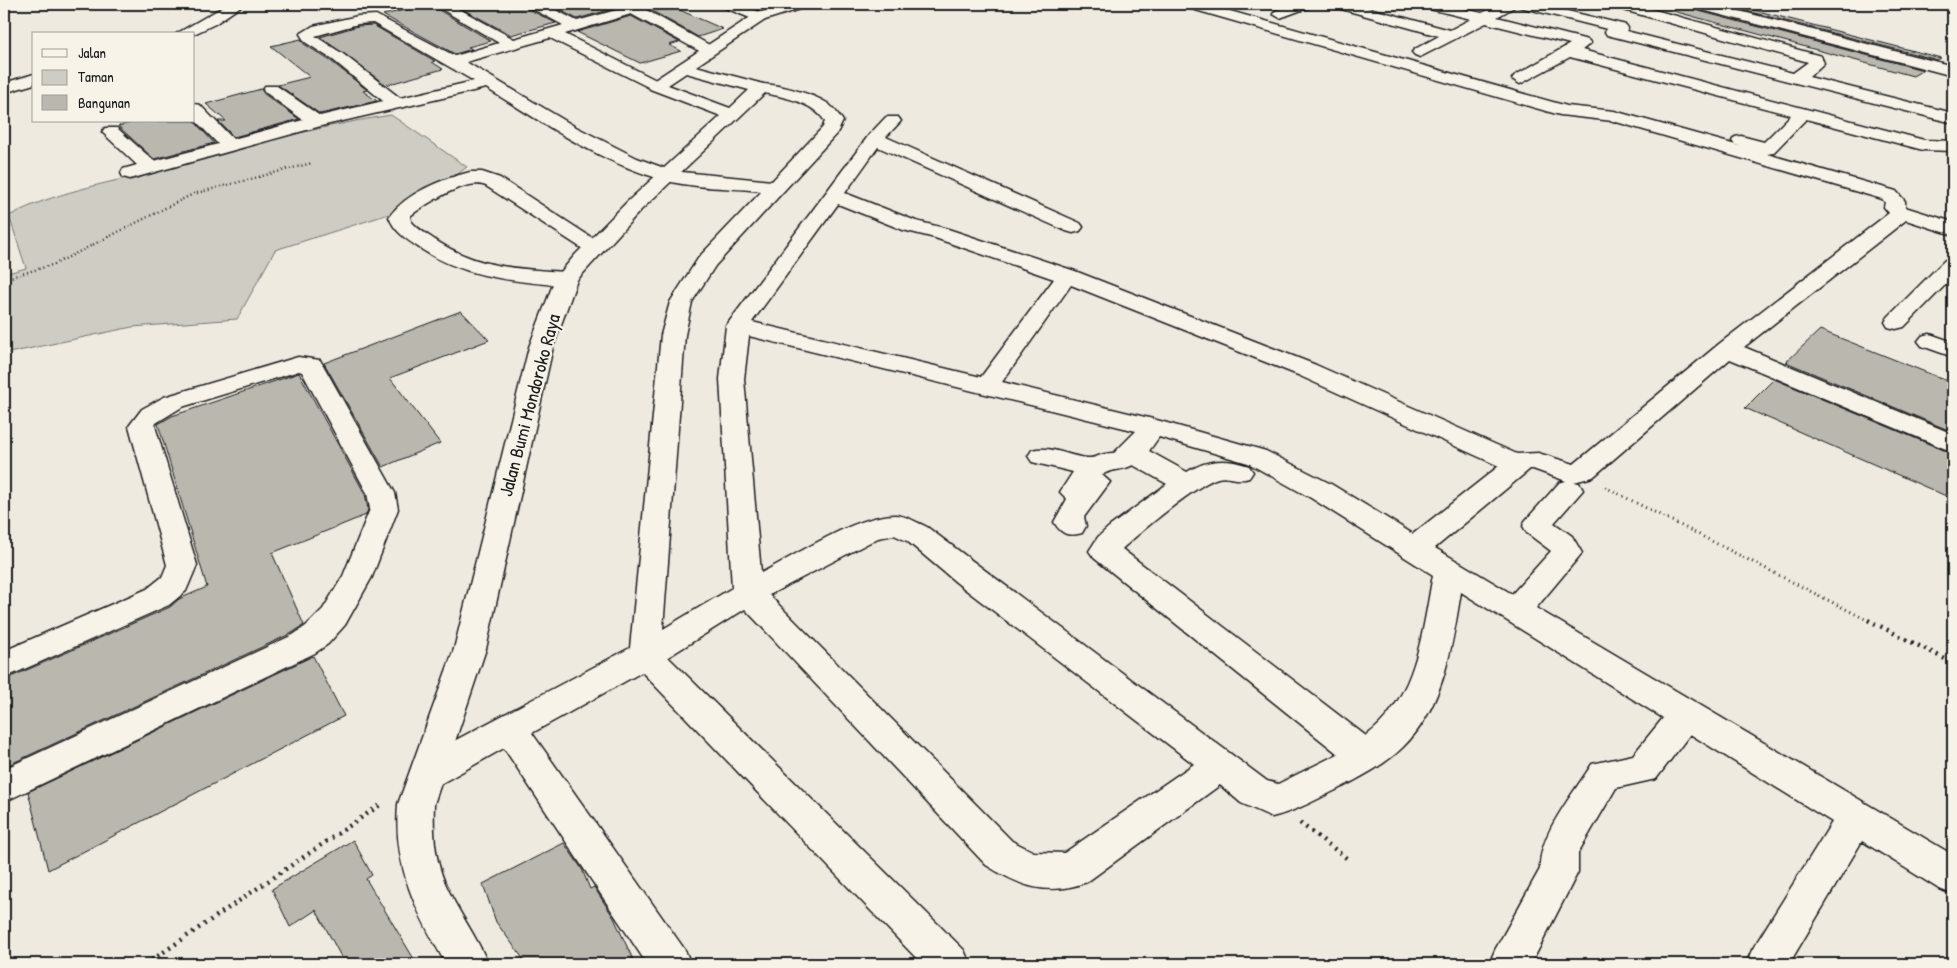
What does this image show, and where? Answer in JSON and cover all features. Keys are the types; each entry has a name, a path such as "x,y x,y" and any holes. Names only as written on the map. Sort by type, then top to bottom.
{"street":[{"path":"187,32 210,21 237,4"},
{"path":"440,4 512,44"},
{"path":"534,4 576,26"},
{"path":"728,4 760,17"},
{"path":"656,86 760,17 801,4"},
{"path":"1190,4 1566,111 1614,116 1763,153"},
{"path":"1246,4 1345,32"},
{"path":"1280,14 1304,4"},
{"path":"1339,4 1451,35"},
{"path":"1427,4 1583,43"},
{"path":"1420,52 1511,4"},
{"path":"1522,4 1953,118"},
{"path":"1618,4 1815,59 1816,63 1797,78"},
{"path":"1520,79 1583,43 1688,4"},
{"path":"1696,4 1953,70"},
{"path":"453,61 576,26 628,7 708,50"},
{"path":"396,104 338,57 308,37 307,34 318,29 374,18 630,162 669,176 776,188"},
{"path":"552,33 656,86 734,114"},
{"path":"1401,47 1447,59"},
{"path":"1567,51 1923,144 1943,147 1953,146"},
{"path":"684,68 809,101 828,113 834,121 831,128 707,262 681,302 674,335 664,424 645,655 950,964"},
{"path":"1502,74 1539,84"},
{"path":"4,88 32,80"},
{"path":"130,173 317,122 489,82"},
{"name":"Jalan Bumi Mondoroko Raya","path":"468,964 428,892 419,870 414,821 416,804 429,772 470,649 541,347 566,279 593,246 761,88"},
{"path":"270,89 317,122"},
{"path":"1577,95 1882,192 1893,198 1896,210 1953,229"},
{"path":"195,110 230,146"},
{"path":"1763,153 1803,113"},
{"path":"892,121 875,139 738,326 732,379 748,594 1000,853 1025,866 1051,873 1073,869 1221,765"},
{"path":"111,132 150,167"},
{"path":"875,139 1073,227"},
{"path":"566,279 488,272 465,266 449,259 418,238 401,222 399,217 405,210 434,193 466,179 478,178 493,182 593,246"},
{"path":"833,195 910,226 941,233 1067,276 1307,370 1519,465"},
{"path":"1515,611 1567,553 1562,543 1537,526 1539,520 1573,482 1727,349 1902,213"},
{"path":"1896,322 1953,265"},
{"path":"987,386 1040,310 1067,276"},
{"path":"738,326 1153,427 1257,457 1314,487 1415,548 1449,571 1953,876"},
{"path":"1930,341 1953,350"},
{"path":"1727,349 1953,444"},
{"path":"4,665 149,602 171,587 179,576 182,565 142,426 144,420 153,412 172,402 298,364 311,365 381,493 384,508 371,548 334,617 317,635 304,644 4,786"},
{"path":"1074,492 1080,481 1114,460 1153,427"},
{"path":"1041,456 1114,460 1188,484"},
{"path":"1072,526 1068,518 1114,460"},
{"path":"1415,548 1519,465 1530,460 1564,472 1573,482"},
{"path":"1239,472 1230,469 1208,471 1134,522 1106,545 1104,550 1205,632 1365,755"},
{"path":"429,772 509,726 645,655 748,594 871,529 890,524 902,526 917,534 968,575 1221,765 1254,792 1272,801 1284,798 1365,755 1391,737 1409,716 1422,690 1431,664 1449,571"},
{"path":"1509,964 1559,872 1558,856 1561,848 1605,775 1643,768 1686,714"},
{"path":"509,726 671,964"},
{"path":"1766,964 1856,817"}],"path":[{"path":"4,279 55,264 193,194 312,163"},
{"path":"1573,482 1953,663"},
{"path":"146,964 388,800"},
{"path":"1272,801 1349,860"}],"green space":[{"path":"391,115 467,167 437,190 389,214 275,250 237,319 132,327 4,354 4,274 26,268 9,216 43,201 78,190 301,133"}],"building":[{"path":"431,4 491,41 468,47 472,49 455,54 383,15"},
{"path":"453,4 525,4 528,9 556,23 511,35"},
{"path":"548,4 613,4 616,8 577,19"},
{"path":"640,4 666,4 723,29 698,37"},
{"path":"1674,4 1687,4 1691,9 1923,70 1913,76 1673,11"},
{"path":"1719,4 1731,4 1941,58 1938,60"},
{"path":"631,16 679,42 669,45 681,51 640,63 577,32"},
{"path":"373,25 435,61 432,62 443,69 386,85 320,37 358,26"},
{"path":"301,39 304,44 332,62 367,90 363,91 377,101 320,114 278,85 310,77 271,46"},
{"path":"261,89 264,94 299,119 234,137 218,121 226,121 206,104"},
{"path":"134,122 195,122 214,143 154,159 118,126"},
{"path":"461,311 489,340 390,378 440,443 383,467 324,363"},
{"path":"1820,330 1953,383 1953,432 1786,362"},
{"path":"299,373 365,494 368,509 366,515 272,553 304,625 292,633 4,767 4,680 170,607 179,599 207,587 158,424 172,416"},
{"path":"1774,379 1953,454 1953,499 1745,408"},
{"path":"313,656 344,716 48,870 28,792"},
{"path":"353,840 372,875 366,879 417,964 345,964 316,910 290,927 272,889"},
{"path":"564,843 582,869 590,889 594,887 614,918 635,964 527,964 496,922 483,884"}]}
